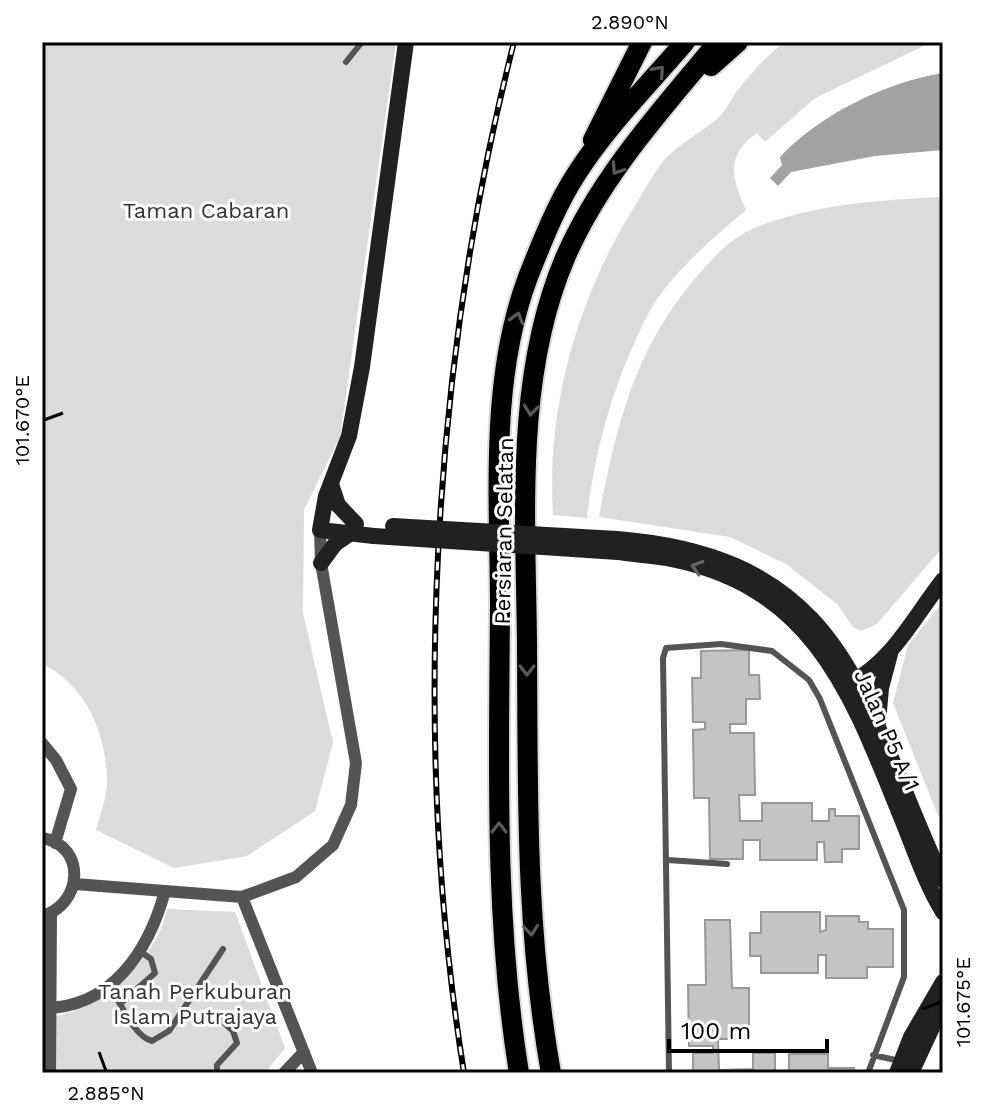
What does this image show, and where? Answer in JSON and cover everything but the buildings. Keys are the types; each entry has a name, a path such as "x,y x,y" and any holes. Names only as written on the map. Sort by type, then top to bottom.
{"main road":[{"path":"577,172 642,42"},
{"name":"Persiaran Selatan","path":"519,1073 507,1000 500,902 500,455 511,336 527,280 549,225 577,172 685,42"},
{"name":"Persiaran Selatan","path":"551,1073 536,988 529,899 526,491 536,367 565,258 639,137 718,42"},
{"path":"639,137 738,42"}],"street":[{"path":"75,884 242,897 296,877 333,845 351,805 356,763 321,563 320,526 331,484 349,436 362,367 406,42"},
{"path":"331,484 338,505 354,529"},
{"path":"320,526 617,546"},
{"path":"321,563 335,544 354,529"},
{"name":"Jalan P5 A/1","path":"617,546 655,542 728,562 790,598 842,655 943,912"},
{"name":"Jalan P5 A/1","path":"617,546 666,558 744,585 773,603 814,640 851,683 877,725 943,880"},
{"path":"851,683 888,655 943,580"},
{"path":"842,655 868,660 888,655"},
{"path":"877,725 888,655"},
{"path":"42,743 56,760 71,789 55,843"},
{"path":"42,838 55,843 70,857 75,884 63,906 47,915 46,1008 50,1073"},
{"path":"46,1008 91,997 109,985 141,952 154,928 165,891"},
{"path":"242,897 312,1073"},
{"path":"903,1069 943,982"},
{"path":"903,1069 943,1004"},
{"path":"284,1073 304,1052"}],"lane":[{"path":"346,62 362,42"},
{"path":"669,1073 663,672 666,648 721,644 772,651 809,680 820,699 904,910 904,977 868,1073"},
{"path":"668,860 727,864"},
{"path":"109,985 144,1039 161,1038 187,1007 223,949"},
{"path":"121,1003 155,973 151,959 141,952"},
{"path":"217,1073 217,1065 237,1043 233,1031 221,1020"},
{"path":"873,1055 903,1069"}],"green space":[{"name":"Taman Cabaran","path":"42,42 396,42 340,437 304,510 303,613 333,743 315,811 247,856 174,868 96,830 107,782 98,729 71,684 42,664"},
{"path":"786,42 932,42 815,98 765,142 757,133 747,141 736,158 734,168 737,188 746,210 678,273 646,318 624,366 608,415 595,466 587,518 553,515 552,474 561,392 583,312 617,236 664,160 720,117 752,72"},
{"path":"943,197 943,547 877,624 861,631 853,627 837,604 786,564 730,537 599,517 620,422 641,364 672,309 721,250 757,227 802,213 872,202"},
{"path":"943,602 943,828 893,703 908,645"},
{"name":"Tanah Perkuburan Islam Putrajaya","path":"167,909 235,912 285,1048 265,1073 42,1073 42,1017 62,1015 82,1008 120,982 151,948"}],"shaded area":[{"path":"943,73 943,150 875,156 791,172 778,186 770,178 782,165 780,157 834,114 877,92"}],"railway":[{"path":"464,1073 448,947 438,818 435,687 438,555 448,423 464,293 486,166 514,42"}]}
